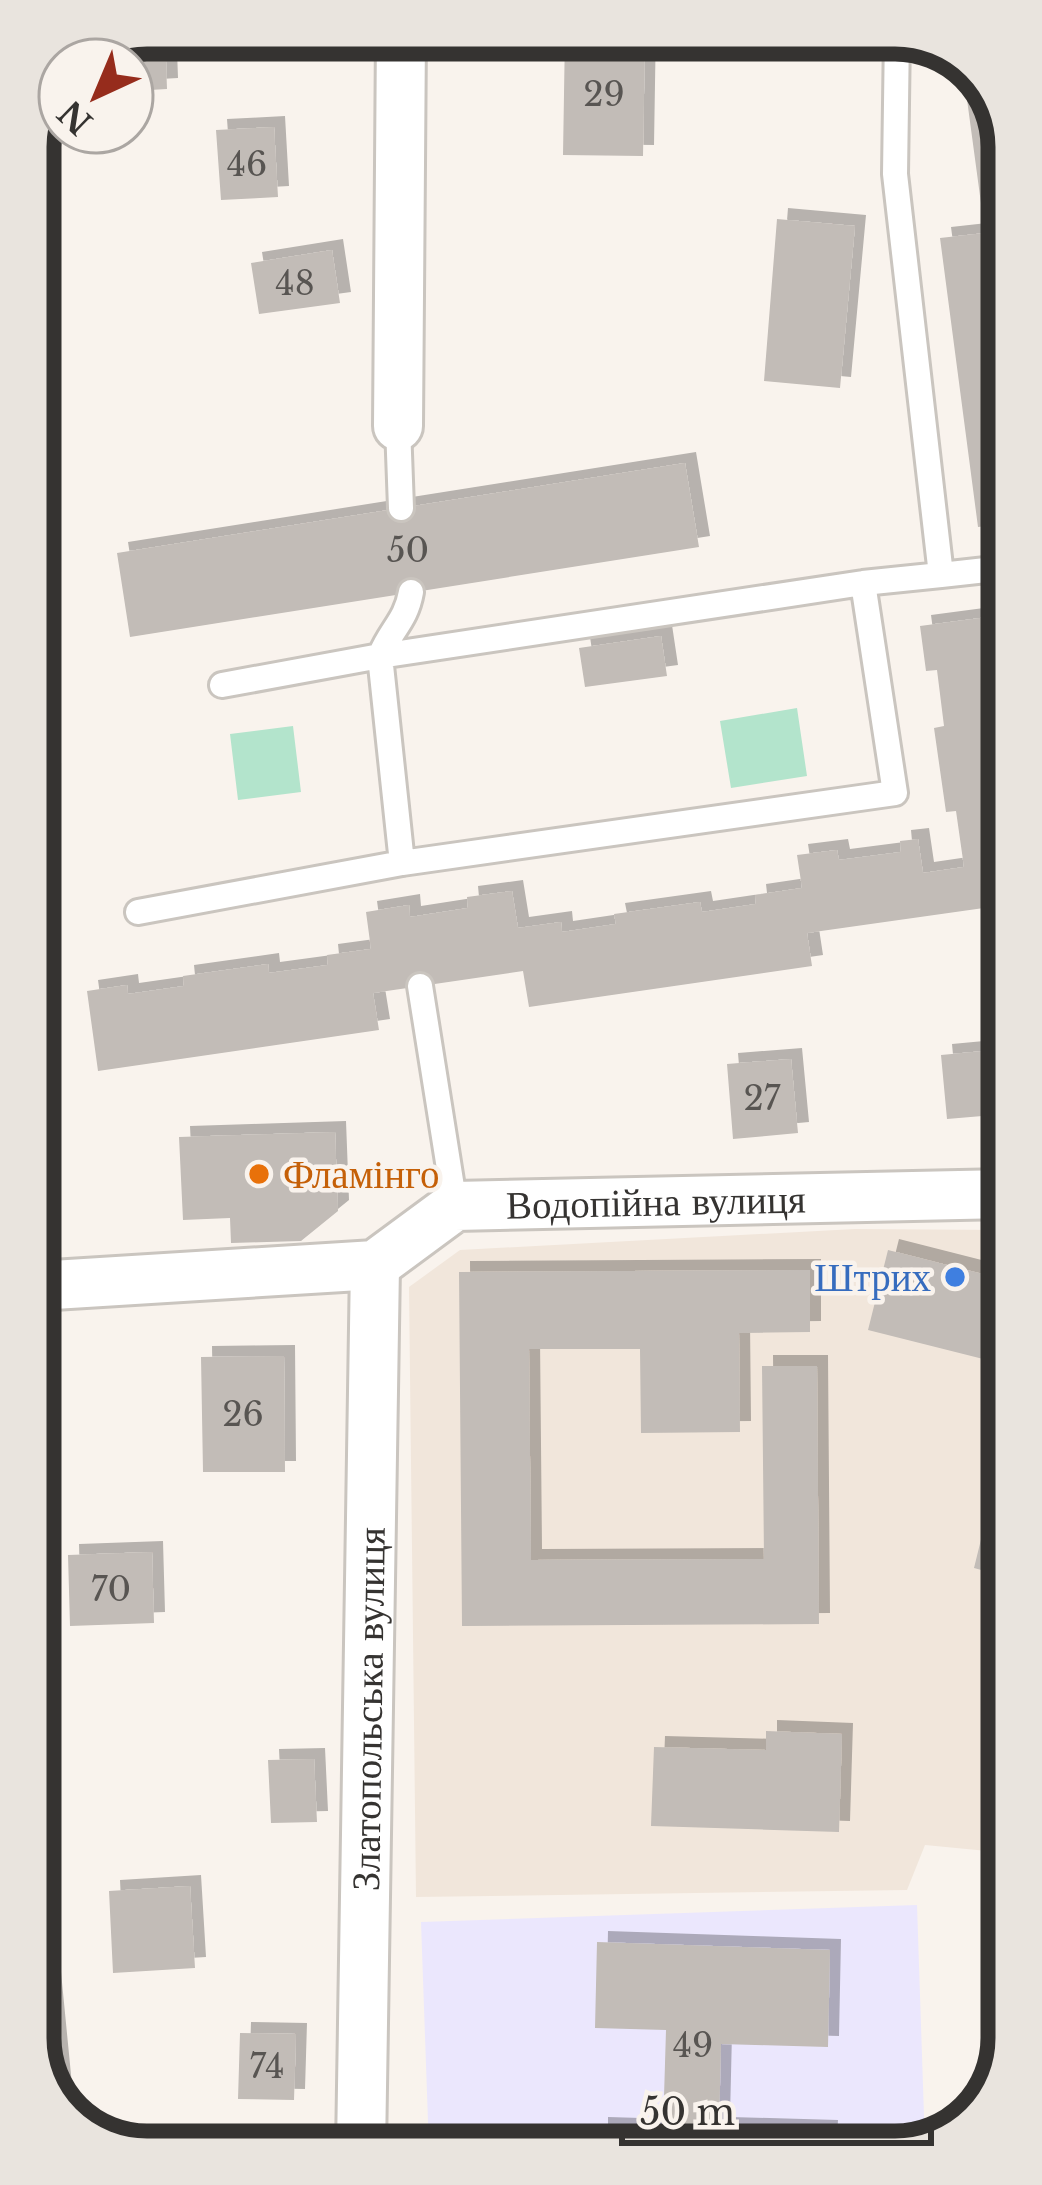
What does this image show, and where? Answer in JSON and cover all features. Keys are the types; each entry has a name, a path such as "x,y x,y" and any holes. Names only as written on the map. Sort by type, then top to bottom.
{"street":[{"path":"398,425 401,55"},
{"name":"Водопійна вулиця","path":"376,1265 455,1206 988,1195"},
{"path":"54,1285 376,1265"},
{"name":"Златопольська вулиця","path":"361,2131 376,1265"}],"lane":[{"path":"897,54 895,174 941,574"},
{"path":"398,425 401,508"},
{"path":"222,685 380,656 863,583 988,570"},
{"path":"138,912 402,863 895,793 863,583"},
{"path":"402,863 380,656 388,636 406,619 411,592"},
{"path":"420,986 455,1206"}],"shaded area":[{"path":"855,1229 988,1230 988,1851 925,1845 907,1890 416,1897 409,1287 460,1250"},
{"path":"917,1905 924,2126 895,2131 428,2131 421,1922"}],"green space":[{"path":"797,708 807,776 731,788 720,721"},
{"path":"293,726 301,792 238,800 230,734"}],"building":[{"path":"565,54 645,54 643,156 563,155"},
{"path":"156,55 166,55 167,89 156,90"},
{"path":"965,86 981,112 988,147 988,526 978,527 940,238 985,233"},
{"path":"274,127 278,197 221,200 216,130"},
{"path":"777,219 855,226 840,388 764,381"},
{"path":"332,250 340,303 259,314 251,263"},
{"path":"685,463 699,547 130,637 117,553"},
{"path":"988,617 988,907 807,933 812,966 529,1007 523,971 373,993 379,1030 98,1071 87,991 127,985 128,994 184,986 183,976 268,964 269,973 328,965 327,955 371,949 366,912 409,905 410,917 468,908 467,897 512,891 518,928 561,922 562,932 616,924 614,914 700,902 702,912 756,904 755,895 802,888 797,855 837,850 839,860 901,852 900,841 918,839 923,873 964,867 956,811 946,812 934,728 944,726 937,670 926,671 920,626"},
{"path":"661,636 667,676 585,687 579,648"},
{"path":"988,1051 988,1116 947,1119 941,1055"},
{"path":"791,1059 798,1133 733,1139 727,1064"},
{"name":"Фламінго","path":"335,1132 338,1211 301,1241 231,1243 230,1218 183,1220 179,1137"},
{"path":"888,1250 988,1275 988,1360 868,1330"},
{"path":"810,1270 810,1332 739,1333 740,1432 641,1433 640,1349 529,1349 531,1560 764,1559 762,1366 817,1366 819,1624 462,1626 459,1272"},
{"path":"284,1356 285,1472 203,1472 201,1357"},
{"path":"988,1511 988,1572 974,1568"},
{"path":"152,1552 154,1623 70,1626 68,1555"},
{"path":"766,1731 842,1734 839,1832 651,1826 654,1747 766,1750"},
{"path":"314,1759 317,1822 271,1823 268,1760"},
{"path":"190,1886 195,1968 113,1973 109,1891"},
{"path":"597,1942 830,1950 828,2047 721,2044 719,2128 827,2131 597,2131 663,2130 666,2030 595,2028"},
{"path":"240,2033 296,2034 294,2100 238,2099"}],"place":[{"name":"Фламінго","path":"259,1174"},
{"name":"Штрих","path":"955,1277"}]}
